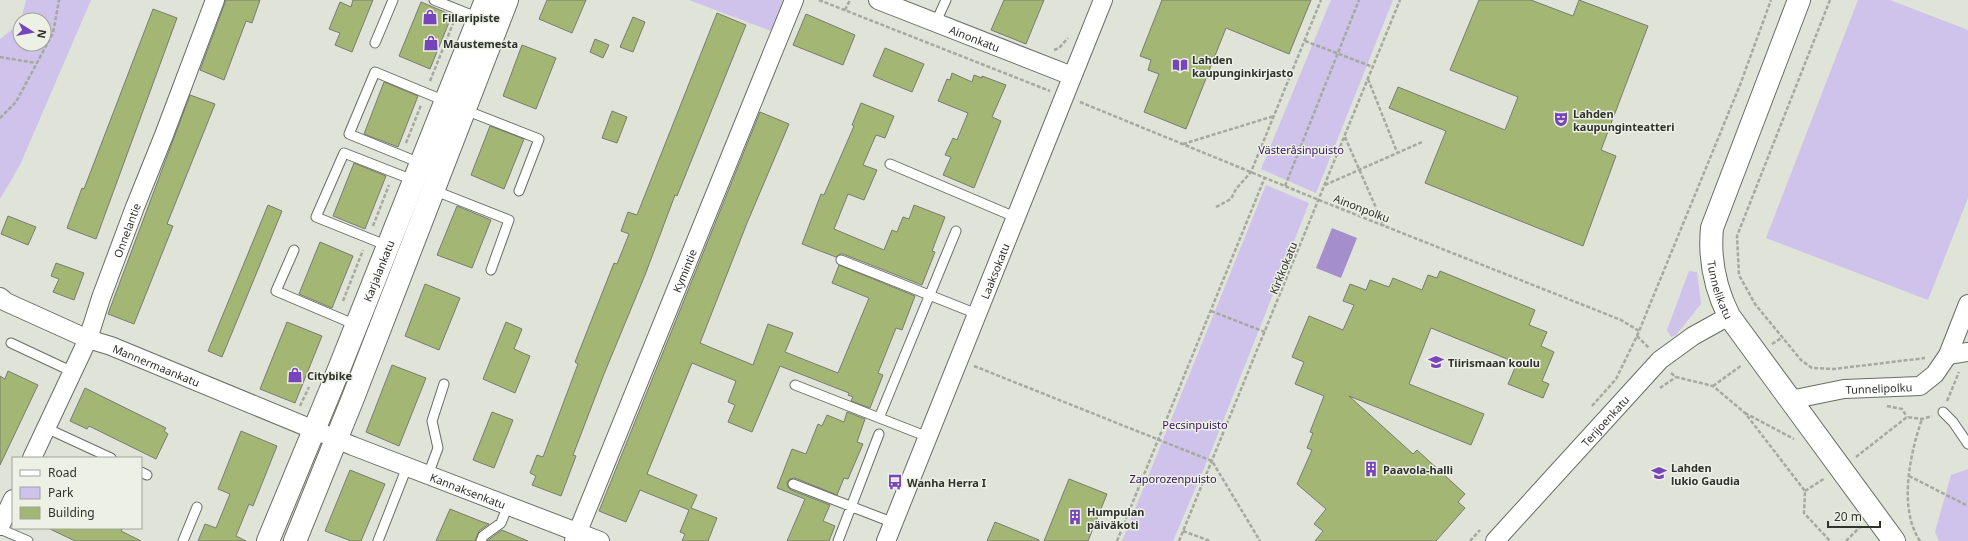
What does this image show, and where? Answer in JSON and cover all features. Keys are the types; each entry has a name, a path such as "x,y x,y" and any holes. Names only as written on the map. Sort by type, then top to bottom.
{"main road":[{"name":"Karjalankatu","path":"295,541 337,438 507,0"},
{"name":"Tunnelikatu","path":"1799,0 1712,228 1710,246 1715,282 1718,294 1729,316 1894,541"},
{"name":"Karjalankatu","path":"268,541 314,429 347,321 407,168 445,101 481,5"}],"street":[{"name":"Onnelantie","path":"32,457 88,339 101,298 135,207 215,0"},
{"name":"Kymintie","path":"576,537 794,0"},
{"name":"Ainonkatu","path":"878,0 1072,76"},
{"name":"Laaksokatu","path":"886,541 1016,217 1071,99 1072,76 1103,0"},
{"name":"Mannermaankatu","path":"0,297 6,302 88,339 111,346 337,438"},
{"name":"Tunnelipolku","path":"1790,400 1844,389 1920,386 1935,374 1948,355 1968,304"},
{"name":"Terijoenkatu","path":"1495,541 1660,360 1693,336 1729,316"},
{"path":"1948,355 1967,352"},
{"name":"Kannaksenkatu","path":"337,438 508,506 576,537 600,541"},
{"path":"0,528 12,501"}],"lane":[{"path":"375,43 393,0"},
{"path":"434,0 458,9 481,5"},
{"path":"936,24 946,0"},
{"path":"407,168 349,134 374,72 445,101"},
{"path":"465,110 539,139 519,191"},
{"path":"378,242 316,217 344,153 407,168"},
{"path":"890,164 1016,217"},
{"path":"433,190 509,220 490,270"},
{"path":"879,418 956,231"},
{"path":"294,250 276,291 347,321"},
{"path":"840,260 977,314"},
{"path":"11,343 72,372"},
{"path":"428,475 438,448 432,421 444,384"},
{"path":"795,385 928,437"},
{"path":"1943,412 1953,422 1968,444"},
{"path":"46,428 109,457"},
{"path":"838,541 879,434"},
{"path":"378,541 408,467"},
{"path":"794,484 851,507 894,522"},
{"path":"481,541 483,536 501,523 508,506"},
{"path":"183,541 197,507"},
{"path":"0,528 28,541"}],"path":[{"path":"0,118 16,102 52,33 59,0"},
{"name":"Ainonpolku","path":"819,0 1071,99 1319,200 1621,320 1639,331"},
{"path":"845,10 850,0"},
{"path":"1216,207 1231,199 1236,189 1251,172 1321,0"},
{"path":"1285,186 1359,0"},
{"name":"Kirkkokatu","path":"1179,541 1400,0"},
{"path":"1590,408 1616,379 1637,336 1740,85 1771,0"},
{"path":"1830,0 1737,236 1739,276 1755,304 1801,360 1812,368 1834,369 1948,355"},
{"path":"347,321 407,168 426,93 458,9"},
{"path":"1052,51 1059,48 1073,32"},
{"path":"1305,41 1373,67"},
{"path":"0,57 36,63"},
{"path":"1368,79 1397,152"},
{"path":"1183,144 1274,116"},
{"path":"1345,136 1384,226"},
{"path":"1325,186 1359,169 1422,142"},
{"path":"1117,541 1265,178"},
{"path":"1211,311 1265,332"},
{"path":"1637,336 1676,377 1713,386 1745,413 1805,491 1804,513 1830,541"},
{"path":"1855,457 1907,417 1922,419 1943,412 1967,352"},
{"path":"971,364 1212,461 1260,541"},
{"path":"293,421 311,382"},
{"path":"1885,406 1902,409 1907,417"},
{"path":"1920,541 1916,535 1909,508 1907,490 1917,434 1922,419"},
{"path":"1909,476 1968,506"},
{"path":"1805,491 1826,478"},
{"path":"1846,541 1864,522"},
{"path":"1470,541 1481,529"},
{"path":"1183,531 1210,541"},
{"path":"1915,541 1916,535"}],"green space":[{"path":"26,0 91,0 20,165 0,199 0,39 12,29 12,52 52,52 52,12 23,12"},
{"path":"689,0 783,0 771,31"},
{"name":"Västeråsinpuisto","path":"1331,0 1393,0 1316,193 1261,169"},
{"path":"1858,0 1890,0 1968,30 1968,198 1928,300 1766,238"},
{"name":"Pecsinpuisto","path":"1266,185 1309,203 1208,459 1173,541 1122,541"},
{"path":"1689,271 1697,272 1701,304 1676,335 1671,337 1667,330"},
{"path":"1968,469 1968,541 1939,541 1935,532 1951,475"}],"shaded area":[{"path":"1332,228 1357,238 1341,278 1316,268"}],"building":[{"path":"226,0 260,0 252,23 246,21 224,80 200,70"},
{"path":"353,0 373,0 352,52 335,45 340,33 329,29 340,2 351,7"},
{"path":"547,0 586,0 572,33 539,19"},
{"path":"1004,0 1044,0 1026,44 991,30"},
{"name":"Lahden kaupunginkirjasto","path":"1162,0 1311,0 1289,54 1226,28 1186,129 1144,112 1159,74 1148,70 1151,60 1140,56"},
{"name":"Lahden kaupunginteatteri","path":"1479,0 1531,0 1573,16 1579,0 1648,26 1601,150 1616,156 1583,246 1425,183 1446,131 1389,108 1398,87 1505,130 1518,97 1450,70"},
{"path":"421,2 452,15 430,69 399,56"},
{"path":"153,9 177,18 96,239 67,228 82,188 84,189"},
{"path":"717,13 746,25 677,196 675,195 645,275 604,374 573,455 576,456 561,496 532,485 536,476 530,473 537,455 543,457 578,364 575,362 614,263 617,264 629,234 621,231 628,212 637,215"},
{"path":"806,14 855,35 843,65 793,45"},
{"path":"633,17 645,22 633,52 620,47"},
{"path":"595,39 609,45 603,58 590,52"},
{"path":"522,45 556,58 536,109 503,96"},
{"path":"885,48 924,64 912,92 873,76"},
{"path":"952,73 972,82 974,75 982,78 982,76 1006,85 992,117 1001,121 974,188 943,175 951,157 945,155 953,138 957,140 968,113 938,101 947,79 950,80"},
{"path":"384,82 418,96 398,147 364,134"},
{"path":"190,95 215,104 167,224 173,226 134,324 108,314"},
{"path":"861,103 894,116 885,138 876,135 863,165 877,170 864,200 848,194 834,229 884,250 892,230 897,232 903,217 909,219 914,205 945,217 932,251 935,252 922,285 843,254 836,257 802,244 821,194 824,195 854,126 852,125"},
{"path":"612,111 627,117 617,143 602,138"},
{"path":"760,112 789,124 747,223 700,343 753,365 768,324 793,333 785,352 838,373 869,298 832,283 839,265 915,296 902,330 896,328 878,373 883,375 870,408 851,401 853,397 848,395 849,393 780,366 752,432 728,422 735,405 728,402 736,381 692,363 647,474 697,495 691,508 717,518 708,541 682,541 685,534 680,532 689,510 640,490 626,522 599,511"},
{"path":"490,126 524,139 504,189 471,175"},
{"path":"354,163 386,176 365,229 333,216"},
{"path":"268,205 282,211 222,357 208,351"},
{"path":"457,206 491,220 472,268 437,255"},
{"path":"8,216 36,227 28,245 1,234"},
{"path":"320,242 353,256 332,308 299,294"},
{"path":"56,263 84,273 74,300 53,292 59,279 51,276"},
{"path":"1440,271 1535,310 1529,325 1547,332 1541,346 1554,352 1542,381 1549,384 1543,398 1508,384 1517,363 1431,328 1409,384 1484,414 1471,445 1349,396 1413,454 1417,450 1465,494 1458,502 1465,508 1436,541 1315,541 1323,531 1314,524 1326,509 1297,484 1312,450 1307,448 1313,433 1310,432 1324,396 1295,384 1304,362 1292,357 1309,316 1343,330 1354,305 1343,301 1350,284 1366,290 1370,280 1389,287 1393,278 1422,290 1428,275 1437,278"},
{"path":"425,284 460,298 439,350 405,336"},
{"path":"287,322 322,336 295,403 260,389"},
{"path":"506,322 522,329 514,349 530,356 515,393 483,379"},
{"path":"392,365 426,378 399,446 366,432"},
{"path":"8,371 38,385 0,465 0,376 5,379"},
{"path":"85,388 166,428 164,431 168,434 156,459 89,426 87,429 70,421"},
{"path":"492,412 513,420 494,468 473,460"},
{"path":"847,412 865,419 857,442 863,444 848,479 844,478 837,495 795,478 790,479 787,482 788,487 791,490 830,505 823,521 835,526 829,541 787,541 805,499 777,488 792,449 806,454 818,424 822,426 827,415 844,422"},
{"path":"241,431 277,446 253,506 249,504 236,536 246,541 198,541 205,524 216,528 230,494 218,489"},
{"path":"350,470 385,484 361,541 351,541 325,531"},
{"name":"Humpulan päiväkoti","path":"1069,479 1107,494 1088,541 1044,541"},
{"path":"450,509 489,524 479,531 475,541 436,541"},
{"path":"995,522 1039,540 1039,541 987,541"},
{"path":"50,529 122,529 121,531 141,541 75,541"},
{"path":"502,530 528,541 487,541"}],"place":[{"name":"Fillaripiste","path":"430,17"},
{"name":"Maustemesta","path":"431,43"},
{"name":"Lahden kaupunginkirjasto","path":"1180,65"},
{"name":"Lahden kaupunginteatteri","path":"1561,119"},
{"name":"Tiirismaan koulu","path":"1436,362"},
{"name":"Citybike","path":"295,375"},
{"name":"Paavola-halli","path":"1371,469"},
{"name":"Lahden lukio Gaudia","path":"1659,473"},
{"name":"Wanha Herra I","path":"895,482"},
{"name":"Humpulan päiväkoti","path":"1075,517"}],"park label":[{"name":"Zaporozenpuisto","path":"1173,478"}]}
